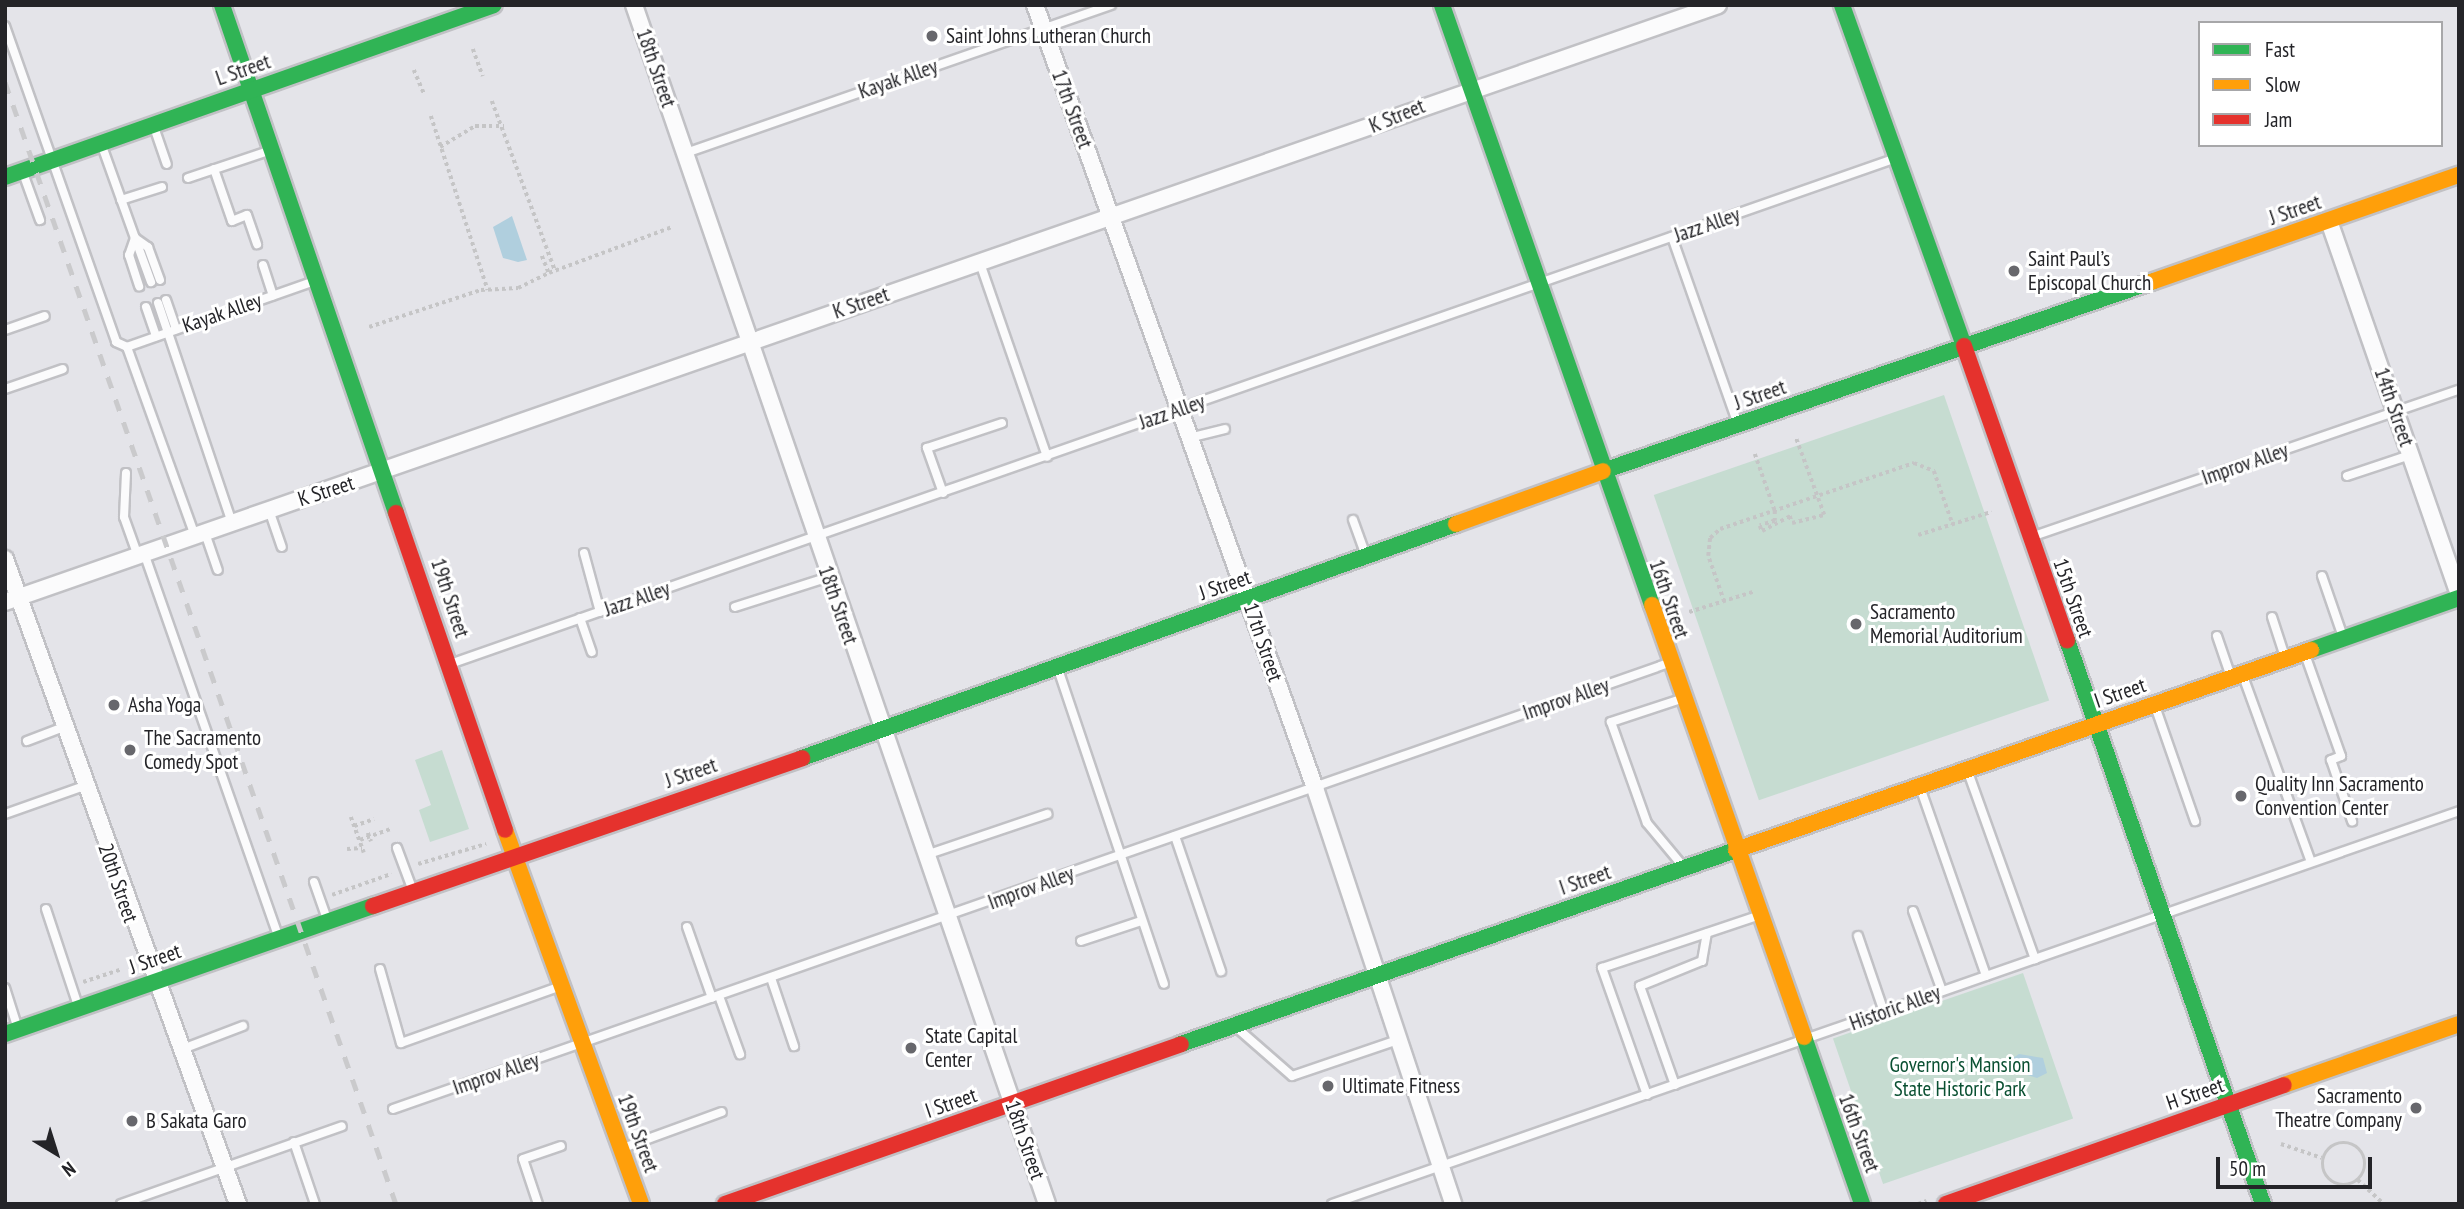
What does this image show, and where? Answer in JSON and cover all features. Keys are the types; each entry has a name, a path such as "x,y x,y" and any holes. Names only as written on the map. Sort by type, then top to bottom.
{"main road":[{"name":"19th Street","path":"222,5 386,471 514,856 641,1204"},
{"name":"L Street","path":"5,177 494,5"},
{"name":"16th Street","path":"1441,5 1681,699 1862,1204"},
{"name":"15th Street","path":"1842,5 1894,159 1964,346 2263,1204"},
{"name":"J Street","path":"12,1031 882,730 1603,471 2459,175"},
{"name":"I Street","path":"725,1204 2459,596"},
{"name":"H Street","path":"1946,1204 2459,1024"}],"street":[{"name":"18th Street","path":"634,5 751,341 815,539 929,854 1047,1204"},
{"name":"17th Street","path":"1035,5 1315,788 1453,1204"},
{"name":"K Street","path":"12,600 1111,218 1470,88 1718,5"},
{"name":"14th Street","path":"2329,221 2459,596"},
{"name":"20th Street","path":"5,559 12,600 64,727 184,1048 238,1204"}],"lane":[{"name":"Kayak Alley","path":"686,153 1111,5"},
{"path":"5,26 116,342 127,347 200,535 218,570"},
{"path":"153,124 167,164"},
{"path":"101,143 135,238 148,247 155,281"},
{"path":"188,178 271,150"},
{"name":"Jazz Alley","path":"450,664 815,539 1894,159"},
{"path":"214,169 232,221 247,215 257,244"},
{"path":"22,171 40,220"},
{"path":"121,200 162,187"},
{"path":"1672,237 1738,425"},
{"path":"135,238 129,255 139,286"},
{"path":"980,263 1047,457"},
{"path":"263,265 273,295"},
{"name":"Kayak Alley","path":"127,347 220,309 317,280"},
{"path":"162,302 232,523"},
{"path":"146,307 156,336"},
{"path":"5,330 45,316"},
{"path":"1301,366 1304,376"},
{"path":"5,389 63,369"},
{"name":"Improv Alley","path":"2030,538 2459,390"},
{"path":"943,493 927,448 1002,423"},
{"path":"1189,439 1225,429"},
{"path":"2347,477 2410,455"},
{"path":"126,474 124,517 141,554 279,939"},
{"path":"269,510 282,547"},
{"path":"1353,520 1367,557"},
{"path":"584,554 600,612"},
{"path":"2322,576 2343,637"},
{"path":"735,607 829,578"},
{"path":"2272,617 2286,657"},
{"path":"580,618 592,652"},
{"path":"2217,636 2237,675 2281,779 2311,862"},
{"path":"2304,651 2341,756 2331,760 2353,821"},
{"name":"Improv Alley","path":"393,1109 949,917 1669,663"},
{"path":"1057,666 1117,857 1164,984"},
{"path":"1681,699 1611,722 1647,823 1684,868"},
{"path":"2154,704 2195,821"},
{"path":"27,741 64,727"},
{"path":"1967,769 2035,959"},
{"path":"5,814 84,786"},
{"path":"1919,786 1986,976"},
{"name":"Historic Alley","path":"1332,1204 2459,811"},
{"path":"929,854 1047,814"},
{"path":"1175,836 1221,971"},
{"path":"397,848 413,891"},
{"path":"314,882 328,922"},
{"path":"46,909 78,1008"},
{"path":"1913,911 1942,991"},
{"path":"1647,1094 1602,968 1758,915"},
{"path":"1081,941 1141,921"},
{"path":"687,927 740,1054"},
{"path":"1675,1085 1640,986 1702,961 1707,933"},
{"path":"1858,936 1884,1012"},
{"path":"380,969 401,1043 563,985"},
{"path":"771,978 794,1046"},
{"path":"5,988 12,1031"},
{"path":"184,1048 243,1026"},
{"path":"1234,1026 1292,1076 1398,1040"},
{"path":"622,1149 722,1112"},
{"path":"121,1204 342,1126"},
{"path":"294,1142 315,1204"},
{"path":"538,1204 523,1159 561,1146"}],"path":[{"path":"473,49 483,76"},
{"path":"414,69 424,94"},
{"path":"492,101 504,125 555,270"},
{"path":"431,116 488,290"},
{"path":"440,148 461,131 504,125"},
{"path":"369,327 488,290 518,289 555,270 672,227"},
{"path":"542,256 549,273"},
{"path":"1755,454 1775,510 1775,521 1760,526 1762,531 1790,516 1793,523 1824,515 1796,439"},
{"path":"1724,602 1708,556 1710,538 1816,496 1923,464 1934,471 1953,525"},
{"path":"1918,536 1992,512"},
{"path":"1689,612 1754,592"},
{"path":"347,849 363,850 351,817"},
{"path":"354,826 373,819"},
{"path":"359,841 390,829"},
{"path":"2281,1144 2323,1159"},
{"path":"2323,1159 2337,1144 2353,1145 2365,1161 2358,1180"},
{"path":"2323,1159 2325,1174 2336,1184 2358,1180"},
{"path":"2358,1180 2384,1204"}],"green space":[{"path":"1944,395 2049,700 1759,800 1654,495"},
{"path":"442,750 469,829 430,842 419,810 431,805 415,760"},
{"name":"Governor's Mansion State Historic Park","path":"2023,973 2073,1119 1883,1184 1833,1038"}],"water":[{"path":"512,216 527,260 518,262 503,258 493,227"},
{"path":"2019,1054 2043,1058 2047,1073 2037,1078 2017,1072 2010,1060"}],"railway":[{"path":"5,82 396,1204"}],"traffic: fast":[{"path":"222,5 396,513"},
{"path":"5,177 494,5"},
{"path":"1442,5 1652,605"},
{"path":"1842,5 1964,346"},
{"path":"1603,471 2151,282"},
{"path":"802,758 1456,524"},
{"path":"2311,650 2459,598"},
{"path":"2067,640 2263,1204"},
{"path":"1181,1044 1736,850"},
{"path":"5,1034 373,906"},
{"path":"1804,1037 1862,1204"}],"traffic: slow":[{"path":"2151,282 2459,175"},
{"path":"1456,524 1603,471"},
{"path":"1652,605 1804,1037"},
{"path":"1736,850 2311,650"},
{"path":"505,830 641,1204"},
{"path":"2284,1085 2459,1024"}],"traffic: jam":[{"path":"1964,346 2067,640"},
{"path":"396,513 505,830"},
{"path":"373,906 802,758"},
{"path":"725,1204 1181,1044"},
{"path":"1946,1204 2284,1085"}],"place":[{"name":"Saint Johns Lutheran Church","path":"932,36"},
{"name":"Saint Paul’s Episcopal Church","path":"2014,271"},
{"name":"Sacramento Memorial Auditorium","path":"1856,624"},
{"name":"Asha Yoga","path":"114,705"},
{"name":"The Sacramento Comedy Spot","path":"130,750"},
{"name":"Quality Inn Sacramento Convention Center","path":"2241,796"},
{"name":"State Capital Center","path":"911,1048"},
{"name":"Ultimate Fitness","path":"1328,1086"},
{"name":"Sacramento Theatre Company","path":"2416,1108"},
{"name":"B Sakata Garo","path":"132,1121"}]}
